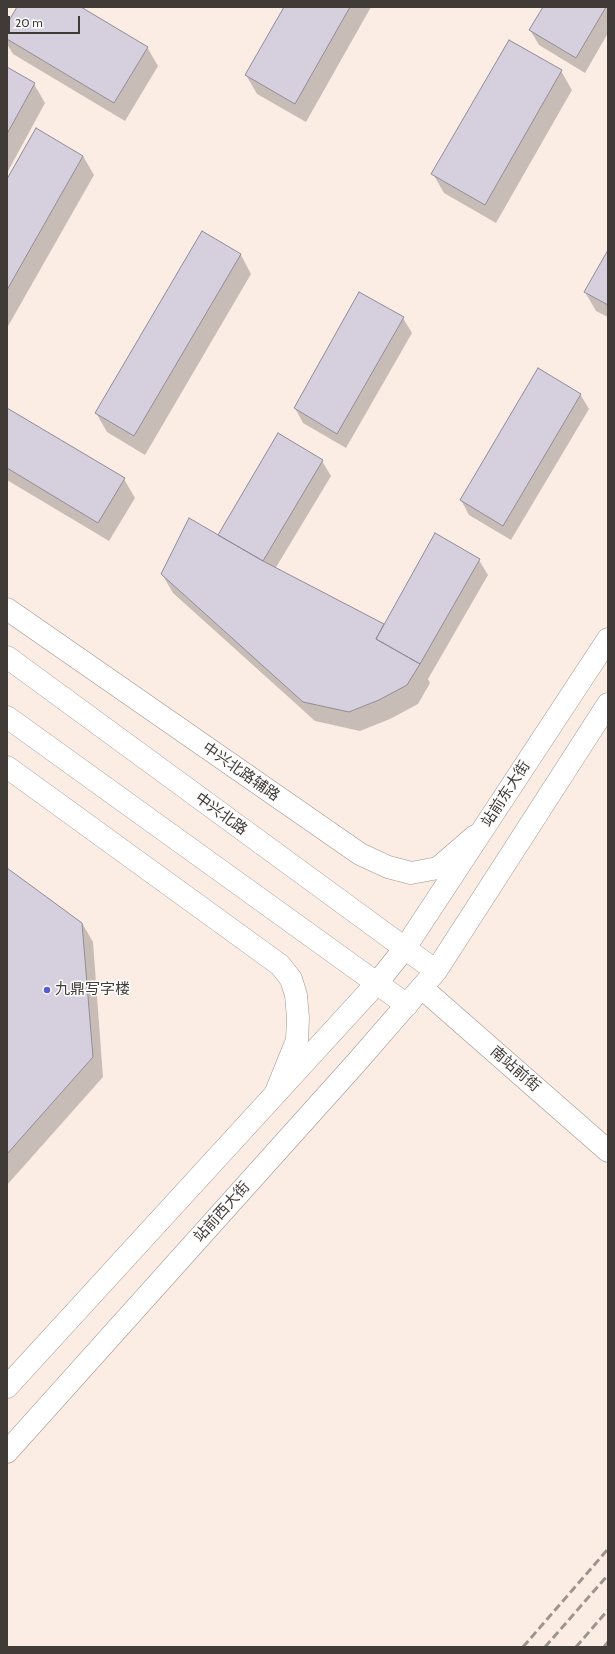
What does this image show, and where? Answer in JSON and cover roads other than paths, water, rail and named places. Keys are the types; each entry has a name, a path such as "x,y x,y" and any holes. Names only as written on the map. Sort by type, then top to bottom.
{"main road":[{"name":"中兴北路辅路","path":"7,609 360,854 388,867 411,873 438,868 482,830"},
{"name":"站前东大街","path":"405,948 608,639"},
{"name":"中兴北路","path":"7,657 436,971"},
{"path":"436,971 608,704"},
{"path":"7,717 408,1005"},
{"path":"7,767 280,965 291,979 296,995 298,1018 296,1040 274,1096"},
{"path":"7,1387 377,983 405,948"},
{"name":"站前西大街","path":"7,1452 408,1005 436,971"},
{"name":"南站前街","path":"422,988 608,1151"}],"railway":[{"path":"523,1647 608,1549"},
{"path":"545,1647 608,1575"},
{"path":"576,1647 608,1610"},
{"path":"604,1647 608,1642"}],"place":[{"name":"九鼎写字楼","path":"47,990"}]}
